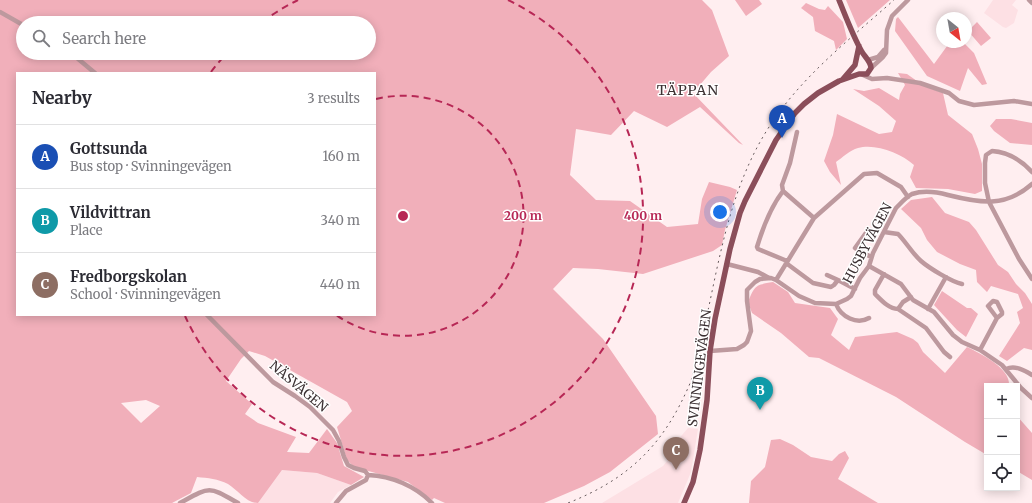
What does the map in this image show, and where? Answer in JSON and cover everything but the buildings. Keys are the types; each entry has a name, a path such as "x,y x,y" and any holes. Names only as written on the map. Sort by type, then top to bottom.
{"main road":[{"path":"839,0 859,46 870,64"},
{"path":"859,46 856,70 860,74"},
{"path":"856,63 862,59 870,64"},
{"name":"SVINNINGEVÄGEN","path":"840,81 856,63"},
{"name":"SVINNINGEVÄGEN","path":"684,503 693,482 699,455 707,400 710,351 715,319 727,264 740,213 745,201 776,140 795,113 818,93 840,81 860,74 867,74 870,64"}],"street":[{"path":"870,64 884,57 889,23 892,16 908,0"},
{"path":"1029,0 1032,3"},
{"path":"0,12 16,21"},
{"path":"870,64 886,49"},
{"path":"79,60 94,72"},
{"path":"870,64 874,76 878,78"},
{"path":"860,74 872,79 878,78 920,83 949,93 960,101 974,105 1014,100 1032,104"},
{"path":"797,132 790,163 782,185 783,191 814,218"},
{"path":"1032,172 1024,164 1012,156 996,152 989,152 986,155 984,163 985,183 989,202 1019,259 1032,279"},
{"path":"773,279 786,262 814,218 861,176 866,174 877,174 900,187 908,197"},
{"name":"HUSBYVÄGEN","path":"836,304 851,296 860,278 869,266 871,257 896,208 908,197 913,194 933,192 972,201 989,202 1012,196 1032,184"},
{"path":"783,191 768,214 762,228 757,247 758,249 786,262 813,283 831,286 838,280"},
{"path":"868,230 855,248 871,257"},
{"path":"884,232 898,234 921,261 946,277 962,284"},
{"path":"727,264 758,272 773,279 808,301 824,305 836,304 842,314 852,319 861,321 869,318"},
{"path":"869,266 901,284 918,304 934,312 962,342 980,350 1002,365 1021,388 1032,398"},
{"path":"884,274 875,290 875,294 883,302 892,308 898,309 926,328 944,352 950,357"},
{"path":"827,275 855,289"},
{"path":"928,309 946,277"},
{"path":"710,351 737,349 744,346 751,331 747,290 760,279 773,279"},
{"path":"898,309 903,302 911,297"},
{"name":"NÄSVÄGEN","path":"208,316 273,382 286,389 310,407 333,430 348,465 364,471 368,475 401,482 414,489 432,503"},
{"path":"980,350 997,318"},
{"path":"1006,369 1011,367 1016,368 1032,375"},
{"path":"336,503 346,491 366,480 368,475"},
{"path":"180,503 203,490 210,490 216,491 238,503"}],"shaded area":[{"path":"0,0 702,0 712,10 729,56 711,72 693,93 743,145 700,107 667,127 634,111 611,135 576,129 570,175 596,200 630,201 667,227 698,224 702,199 709,182 737,190 722,245 713,251 643,274 573,268 553,289 603,339 656,416 658,434 610,472 584,486 544,503 445,503 434,498 432,500 408,482 354,467 347,460 337,427 352,411 347,402 265,356 249,351 241,359 226,381 252,404 245,414 258,423 296,437 287,452 309,453 327,429 337,443 344,466 364,477 351,485 317,473 282,470 258,503 246,499 224,482 197,477 191,493 172,503 0,503","holes":["146,400 160,406 141,423 121,403"]},
{"path":"735,0 759,0 762,4 746,16"},
{"path":"846,0 890,0 858,28"},
{"path":"993,0 1016,0 1012,5 1018,10 1014,23 1006,28 1003,27 984,13"},
{"path":"806,3 825,10 828,6 843,22 847,39 836,50 834,41 815,31 813,17 801,8"},
{"path":"898,17 934,64 946,48 969,48 974,53 987,84 982,85 968,68 960,91 927,76 895,31 896,19"},
{"path":"977,22 991,38 981,46 972,36 972,27"},
{"path":"898,73 907,74 924,86 943,93 948,115 972,134 978,149 982,164 982,191 975,194 948,189 916,188 910,177 914,165 888,150 872,147 855,149 836,162 841,185 830,172 824,161 833,135 837,114 879,134 892,132 896,121 879,106 853,89 864,91 879,88 899,100 900,94 905,85"},
{"path":"996,119 1011,119 1032,123 1032,145 1010,143 994,131 990,126"},
{"path":"932,197 945,213 969,222 976,230 998,265 1008,272 1016,284 1025,293 1032,304 1032,350 1024,348 1007,361 999,356 1020,323 1017,312 1023,308 1018,294 991,286 987,292 977,282 976,270 960,264 937,252 927,240 921,228 901,209 911,200"},
{"path":"773,282 788,292 795,303 830,308 838,319 831,335 849,350 855,337 897,332 913,339 918,343 923,352 945,373 967,347 994,362 1005,373 1009,383 984,383 984,453 896,397 819,358 809,357 781,333 752,313 748,302 754,289 762,284"},
{"path":"942,291 967,308 971,308 978,314 966,337 957,330 934,305"},
{"path":"1020,419 1032,433 1032,480 1020,473"},
{"path":"688,428 698,429 691,472 678,503 602,503 663,466 668,460 676,442"},
{"path":"780,439 793,445 811,457 832,461 839,454 845,451 849,458 838,479 878,503 749,503 751,481 765,467 771,440"},
{"path":"282,470 317,473 351,485 338,492 330,503 258,503"}],"railway":[{"path":"568,503 590,493 628,470 643,456 670,423 691,381 700,349 729,218 753,156 769,127 811,75 894,0"}],"place":[{"name":"Gottsunda","path":"782,138"},
{"name":"Vildvittran","path":"760,410"},
{"name":"Fredborgskolan","path":"676,470"}],"district":[{"name":"TÄPPAN","path":"688,90"}]}
